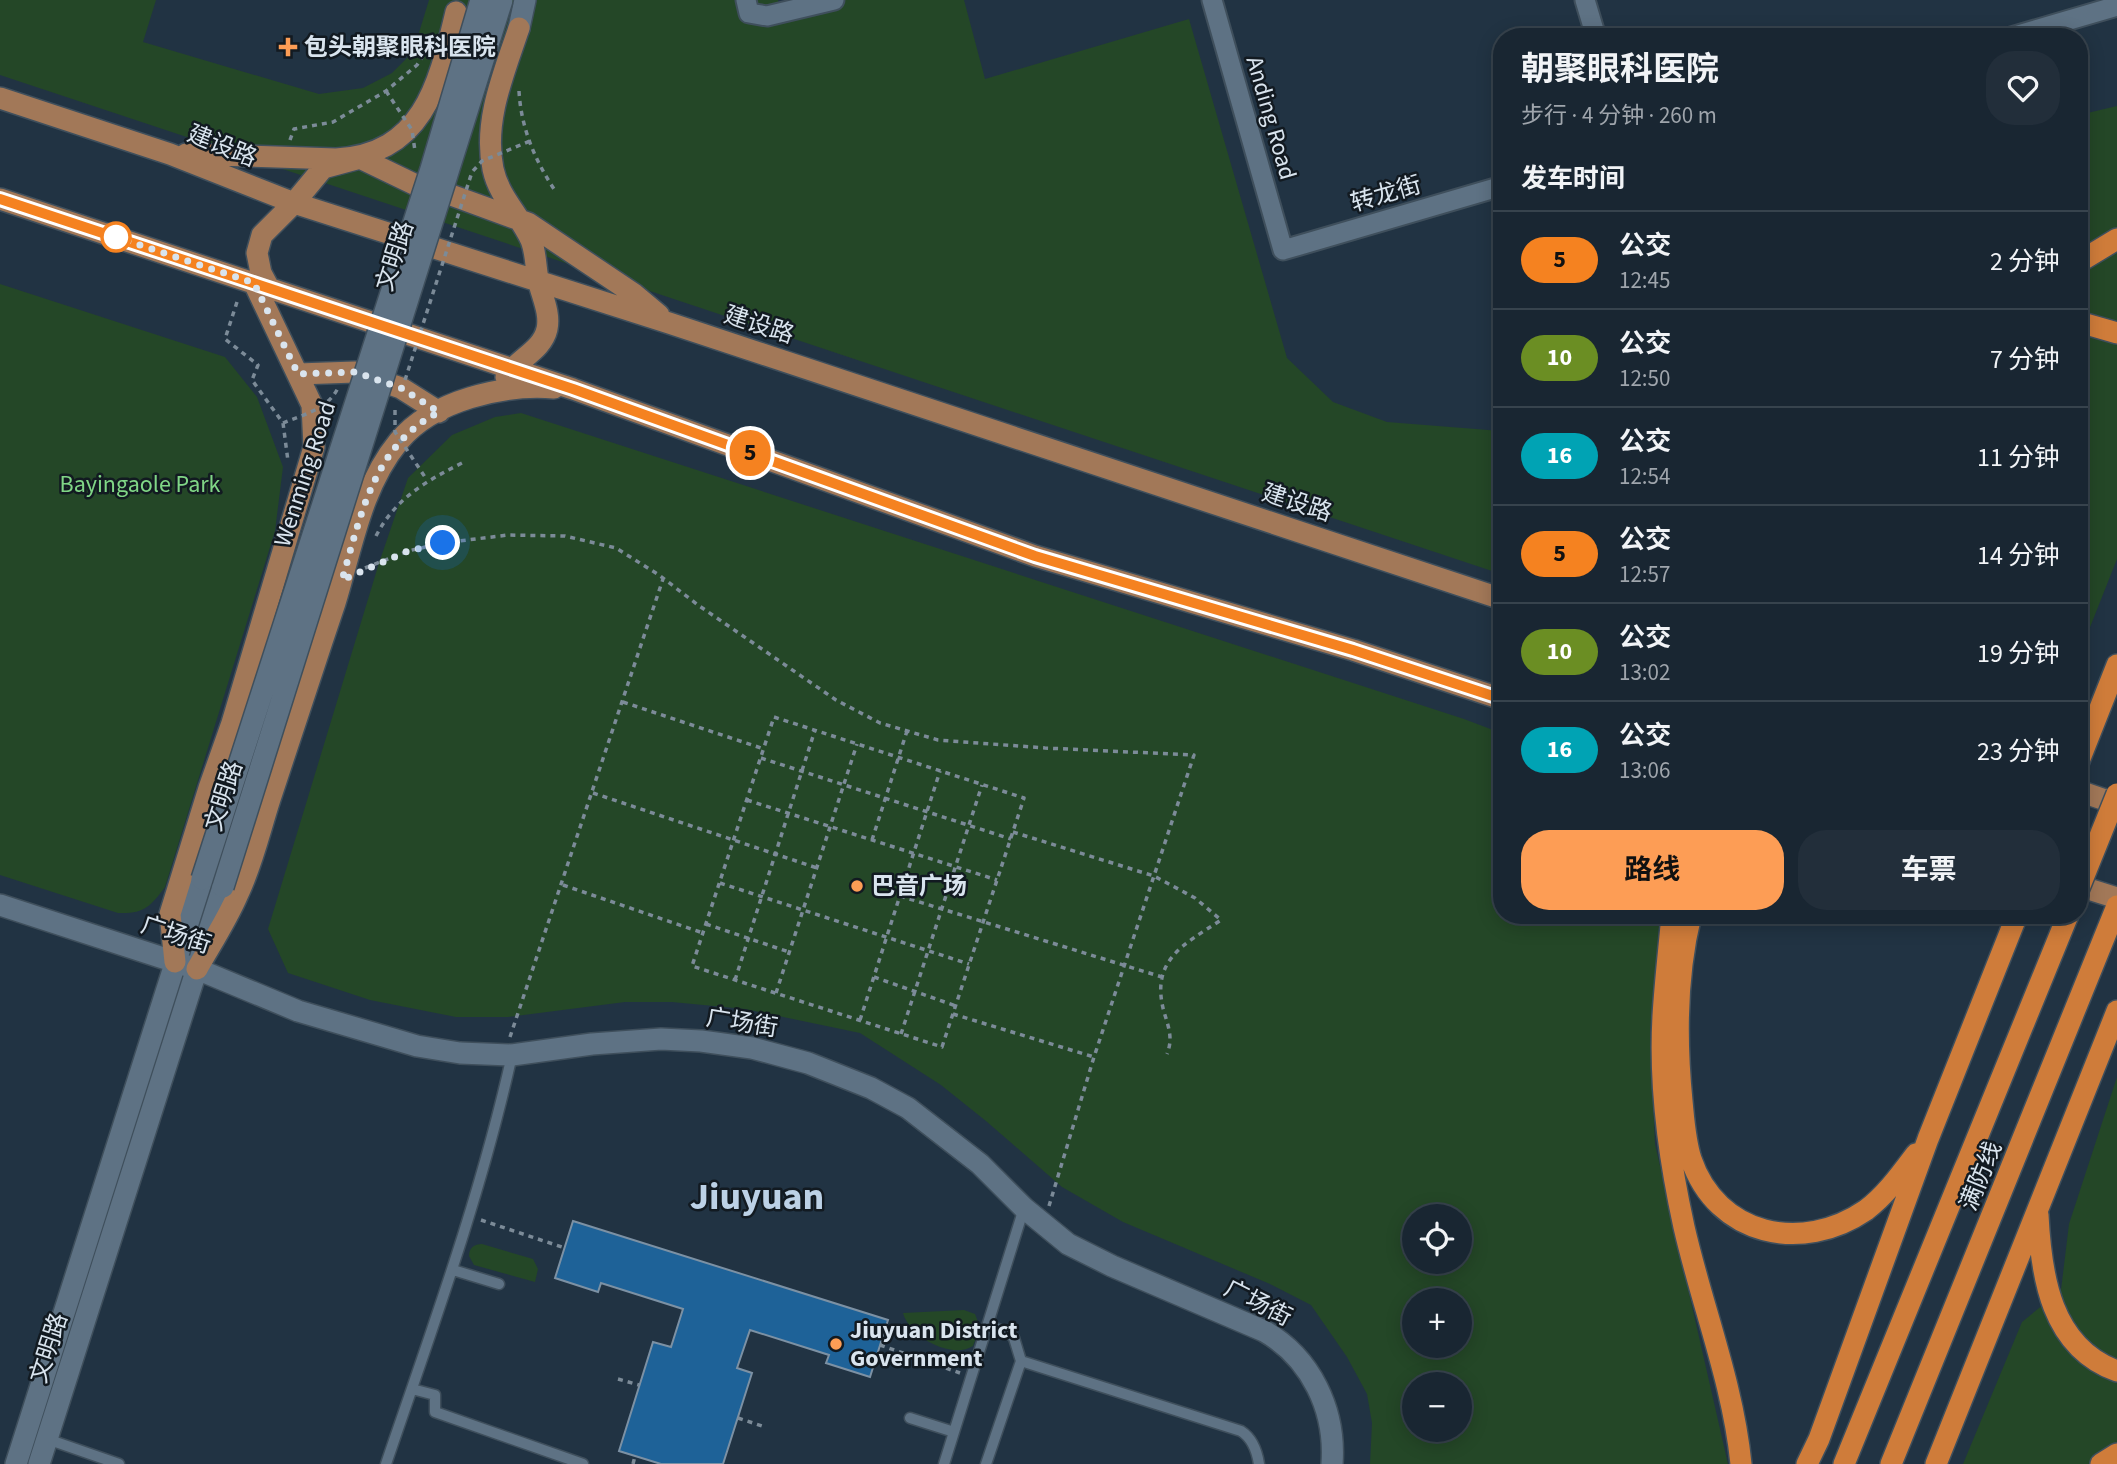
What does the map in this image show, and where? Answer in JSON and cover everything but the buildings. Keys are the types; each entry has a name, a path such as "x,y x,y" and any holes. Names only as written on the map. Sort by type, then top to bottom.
{"highway":[{"path":"2088,257 2117,239"},
{"path":"2088,324 2117,332"},
{"path":"2088,738 2117,666"},
{"path":"2088,865 2117,794"},
{"name":"满防线","path":"1891,1464 2087,986 2117,906"},
{"path":"1671,924 1663,1017 1670,1146 1684,1225 1727,1383 1741,1464"},
{"path":"1690,924 1682,973 1679,1024 1684,1128 1689,1153 1698,1175 1721,1207 1743,1222 1783,1235 1806,1234 1831,1228 1867,1209 1882,1196 1928,1139"},
{"path":"1807,1464 1819,1439 1928,1139 2013,924"},
{"name":"满防线","path":"1844,1463 2064,924"},
{"path":"1937,1464 2117,1011"},
{"path":"2038,1208 2046,1289 2056,1313 2084,1352 2105,1367 2117,1371"},
{"path":"2101,1464 2117,1454"}],"main road":[{"name":"Wenming Road","path":"175,962 438,145 481,0"},
{"name":"文明路","path":"39,1464 502,0"},
{"path":"487,395 499,386 511,369 532,352 547,331 548,319 538,281 533,245 496,183 489,143 495,101 519,28 525,0"},
{"path":"175,962 170,914 232,723 314,447 312,405 262,285 258,263 259,239 323,168 360,158 395,140 412,125 428,102 447,52 458,6"},
{"name":"建设路","path":"0,99 170,154 294,203 669,323 1493,596"},
{"path":"170,154 360,158 418,186 518,218 634,294 669,323"},
{"path":"0,199 573,389 1035,556 1353,650 1493,696"},
{"path":"298,374 355,372 401,388 439,412"},
{"path":"197,969 239,894 342,580 363,507 383,463 406,433 439,412 463,401 532,388 573,389"},
{"path":"2088,794 2117,804"},
{"path":"2088,890 2117,898"},
{"name":"广场街","path":"0,905 197,969 298,1011 379,1036 438,1050 508,1055 592,1044 661,1039 701,1041 752,1048 808,1063 871,1088 908,1108 980,1164 1048,1229 1080,1251 1264,1331 1282,1343 1308,1372 1323,1399 1331,1426 1332,1464"},
{"name":"文明路","path":"16,1464 175,962"}],"street":[{"path":"746,0 749,13 767,16 834,0"},
{"name":"Anding Road","path":"1212,0 1283,250"},
{"path":"1585,0 1593,28"},
{"path":"2042,28 2117,6"},
{"name":"转龙街","path":"1283,250 1493,189"}],"lane":[{"path":"386,1464 453,1270 496,1128 508,1055"},
{"path":"944,1464 1024,1208"},
{"path":"453,1270 499,1284"},
{"path":"986,1464 1021,1361 1014,1338 988,1325"},
{"path":"1021,1361 1241,1431 1253,1444 1259,1464"},
{"path":"412,1388 435,1395 435,1412 583,1464"},
{"path":"910,1418 954,1432"},
{"path":"47,1439 119,1464"}],"path":[{"path":"289,140 294,130 333,122 387,92 417,65 431,44"},
{"path":"520,80 522,123 541,171 556,192"},
{"path":"387,92 412,130 415,153"},
{"path":"403,386 472,172 482,161 530,141"},
{"path":"237,302 225,339 258,365 252,380 283,423 288,457"},
{"path":"283,423 323,407 330,402 338,388"},
{"path":"399,399 395,412 396,432 427,480"},
{"path":"376,535 396,505 427,480 466,461"},
{"path":"342,580 408,551 443,543 508,535 565,536 616,548 836,700 880,723 938,740 1194,755 1094,1057 1049,1208"},
{"path":"508,1055 663,579"},
{"path":"623,702 764,749"},
{"path":"774,717 815,730 1024,798 942,1047 692,966 774,717"},
{"path":"735,980 815,730"},
{"path":"872,840 907,731"},
{"path":"776,993 857,744"},
{"path":"761,758 1011,839"},
{"path":"860,1020 940,771"},
{"path":"901,1034 982,785"},
{"path":"593,793 817,868"},
{"path":"747,800 997,880"},
{"path":"1013,832 1154,876 1195,898 1221,920 1173,953 1162,977 1161,1000 1171,1039 1167,1054"},
{"path":"720,883 970,964"},
{"path":"562,884 704,933"},
{"path":"900,896 1162,977"},
{"path":"706,924 789,952"},
{"path":"874,977 956,1006"},
{"path":"953,1014 1094,1057"},
{"path":"469,1216 565,1248"},
{"path":"880,1345 972,1377"},
{"path":"618,1379 639,1385"},
{"path":"738,1418 762,1426"},
{"path":"633,1464 635,1456"}],"green space":[{"path":"0,0 156,0 143,42 319,94 363,88 392,73 413,52 429,0 778,0 779,3 792,0 964,0 985,79 1189,19 1287,358 1333,402 1387,422 1493,430 1493,571 0,75"},
{"path":"2117,106 2117,559 2088,632 2088,113"},
{"name":"Bayingaole Park","path":"0,284 225,357 257,397 283,467 275,531 165,887 146,908 134,912 118,913 0,875"},
{"path":"521,413 1493,730 1493,924 1659,924 1650,1032 1655,1144 1728,1464 1370,1464 1372,1423 1367,1394 1347,1357 1311,1305 1270,1284 1123,1222 1062,1187 941,1085 860,1033 745,1009 672,1002 625,1002 508,1017 456,1017 370,1000 288,973 268,929 379,563 408,478 452,435 495,417"},
{"path":"2117,1077 2117,1464 1963,1464 2022,1322 2061,1290 2069,1224"},
{"path":"482,1244 533,1259 538,1269 535,1282 474,1265 469,1256 470,1251 474,1246"},
{"path":"964,1310 975,1314 980,1327 973,1346 964,1350 943,1348 922,1337 913,1330 903,1313"}],"bus line":[{"name":"5","path":"0,199 573,389 1035,556 1353,650 1493,696"}],"place":[{"name":"包头朝聚眼科医院","path":"288,47"},
{"name":"巴音广场","path":"857,886"},
{"name":"Jiuyuan District Government","path":"836,1344"}],"district":[{"name":"Jiuyuan","path":"757,1197"}],"route":[{"path":"116,237 254,283 298,374 355,372 401,388 439,412 425,418 406,433 383,463 363,507 342,580 408,551 443,543"}]}
